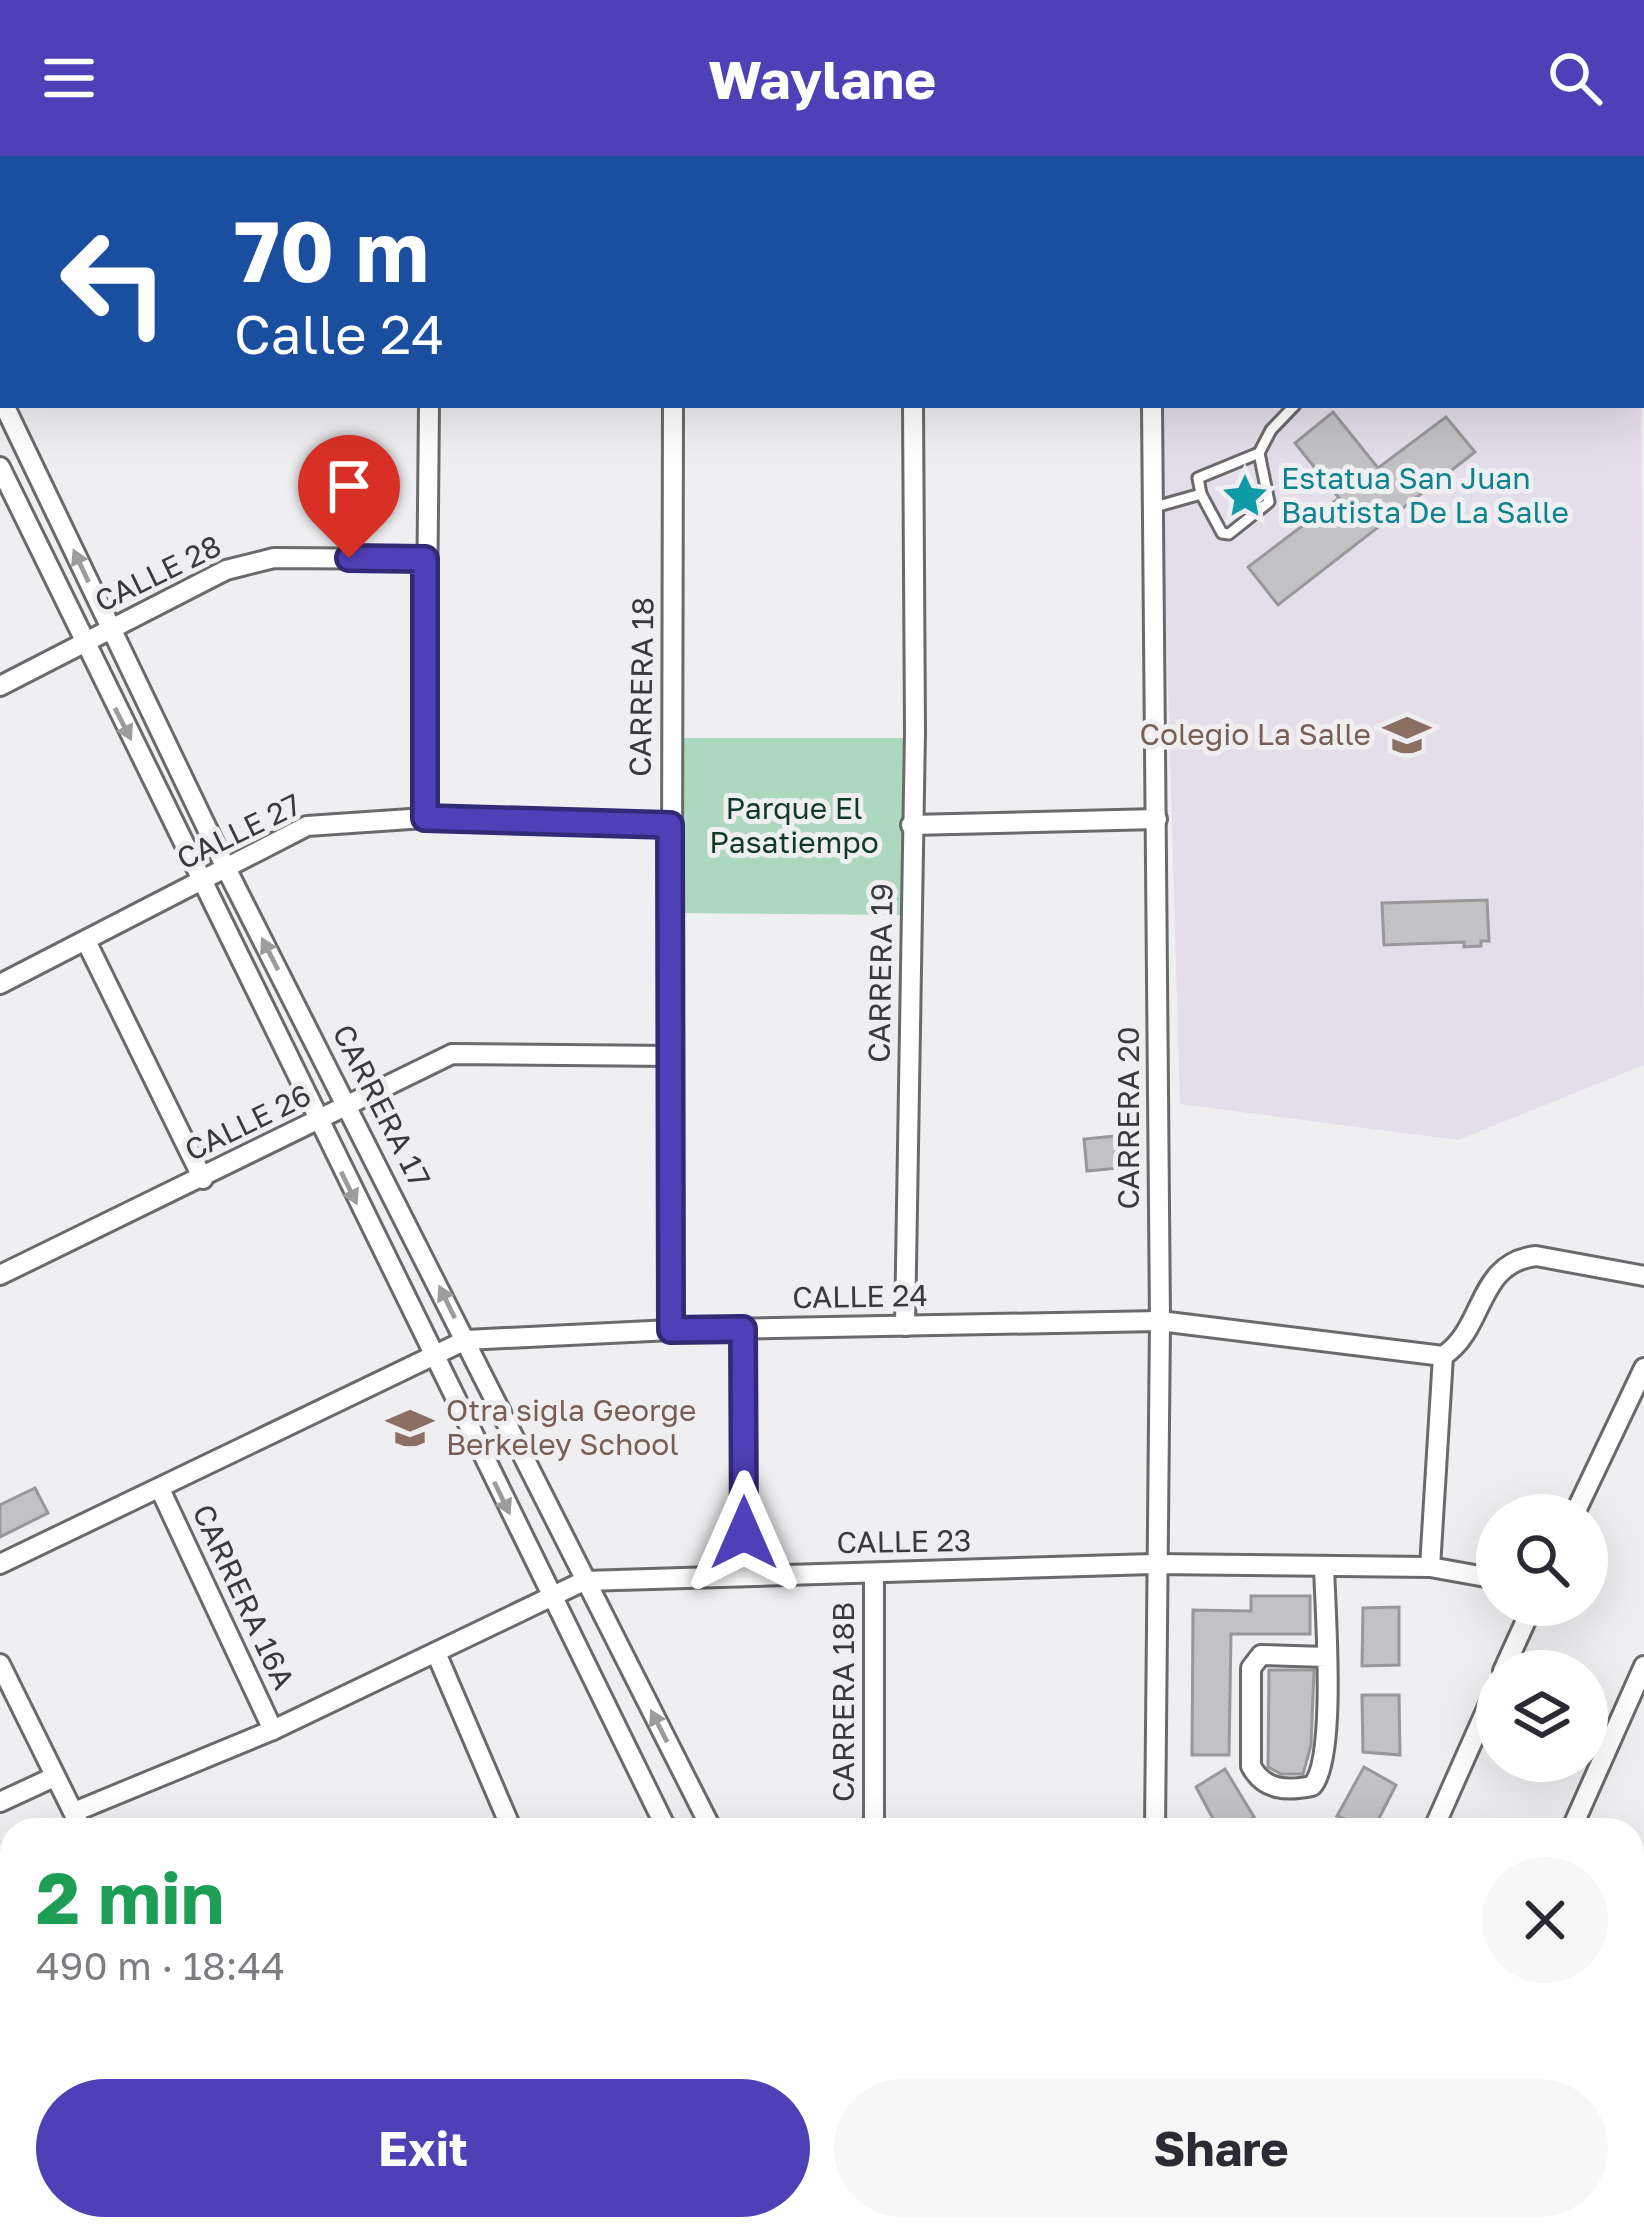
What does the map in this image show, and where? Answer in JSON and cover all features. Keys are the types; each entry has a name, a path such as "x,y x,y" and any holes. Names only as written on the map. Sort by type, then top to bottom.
{"street":[{"name":"CARRERA 17","path":"6,408 227,870 706,1818"},
{"path":"425,818 429,408"},
{"name":"CARRERA 18","path":"671,1330 673,408"},
{"name":"CARRERA 19","path":"905,1326 913,408"},
{"name":"CARRERA 20","path":"1152,408 1160,1321 1155,1818"},
{"path":"0,467 661,1818"},
{"name":"CALLE 28","path":"0,686 226,570 274,558 425,559"},
{"name":"CALLE 27","path":"0,984 307,826 425,818 670,825"},
{"path":"911,825 1157,819"},
{"path":"86,941 203,1179"},
{"name":"CALLE 26","path":"0,1275 452,1054 673,1056"},
{"path":"1430,1567 1443,1355 1464,1337 1490,1280 1520,1258 1536,1256 1644,1276"},
{"name":"CALLE 24","path":"0,1564 466,1340 671,1330 1160,1321 1443,1355"},
{"path":"743,1329 744,1574"},
{"path":"1584,1494 1644,1368"},
{"name":"CARRERA 16A","path":"160,1489 273,1730"},
{"name":"CALLE 23","path":"84,1818 437,1655 584,1581 1154,1564 1430,1567 1476,1575"},
{"path":"1324,1566 1325,1657 1322,1776 1312,1786 1290,1790 1269,1785 1251,1766 1251,1668 1261,1655 1325,1657"},
{"name":"CARRERA 18B","path":"874,1574 874,1818"},
{"path":"437,1655 507,1818"},
{"path":"0,1664 76,1818"},
{"path":"1576,1818 1644,1666"},
{"path":"1438,1818 1476,1733"},
{"path":"0,1802 54,1777"}],"lane":[{"path":"1259,453 1198,478 1201,494 1222,532 1229,534 1269,502 1259,453 1270,430 1292,408"},
{"path":"1151,508 1201,494"}],"shaded area":[{"name":"Colegio La Salle","path":"1160,408 1641,408 1644,1065 1458,1140 1180,1104"}],"green space":[{"name":"Parque El Pasatiempo","path":"682,738 906,738 904,915 682,913"}],"building":[{"path":"1333,412 1378,468 1446,417 1475,452 1278,605 1248,567 1339,498 1295,443"},
{"path":"1487,900 1489,941 1481,941 1481,946 1464,947 1464,942 1384,945 1382,903"},
{"path":"1137,1134 1139,1166 1087,1171 1084,1139"},
{"path":"35,1488 48,1513 0,1537 0,1505"},
{"path":"1251,1596 1310,1596 1310,1634 1231,1634 1229,1755 1192,1755 1193,1610 1251,1611"},
{"path":"1399,1607 1399,1665 1362,1666 1363,1608"},
{"path":"1269,1670 1314,1670 1311,1745 1303,1774 1281,1774 1268,1767"},
{"path":"1362,1695 1399,1695 1400,1755 1363,1752"},
{"path":"1364,1767 1396,1785 1379,1818 1337,1816"},
{"path":"1225,1769 1254,1817 1213,1818 1196,1787"}],"place":[{"name":"Estatua San Juan Bautista De La Salle","path":"1245,496"},
{"name":"Colegio La Salle","path":"1407,735"},
{"name":"Otra sigla George Berkeley School","path":"410,1428"}],"route":[{"path":"349,558 425,559 425,818 670,825 671,1330 743,1329 744,1533"}]}
